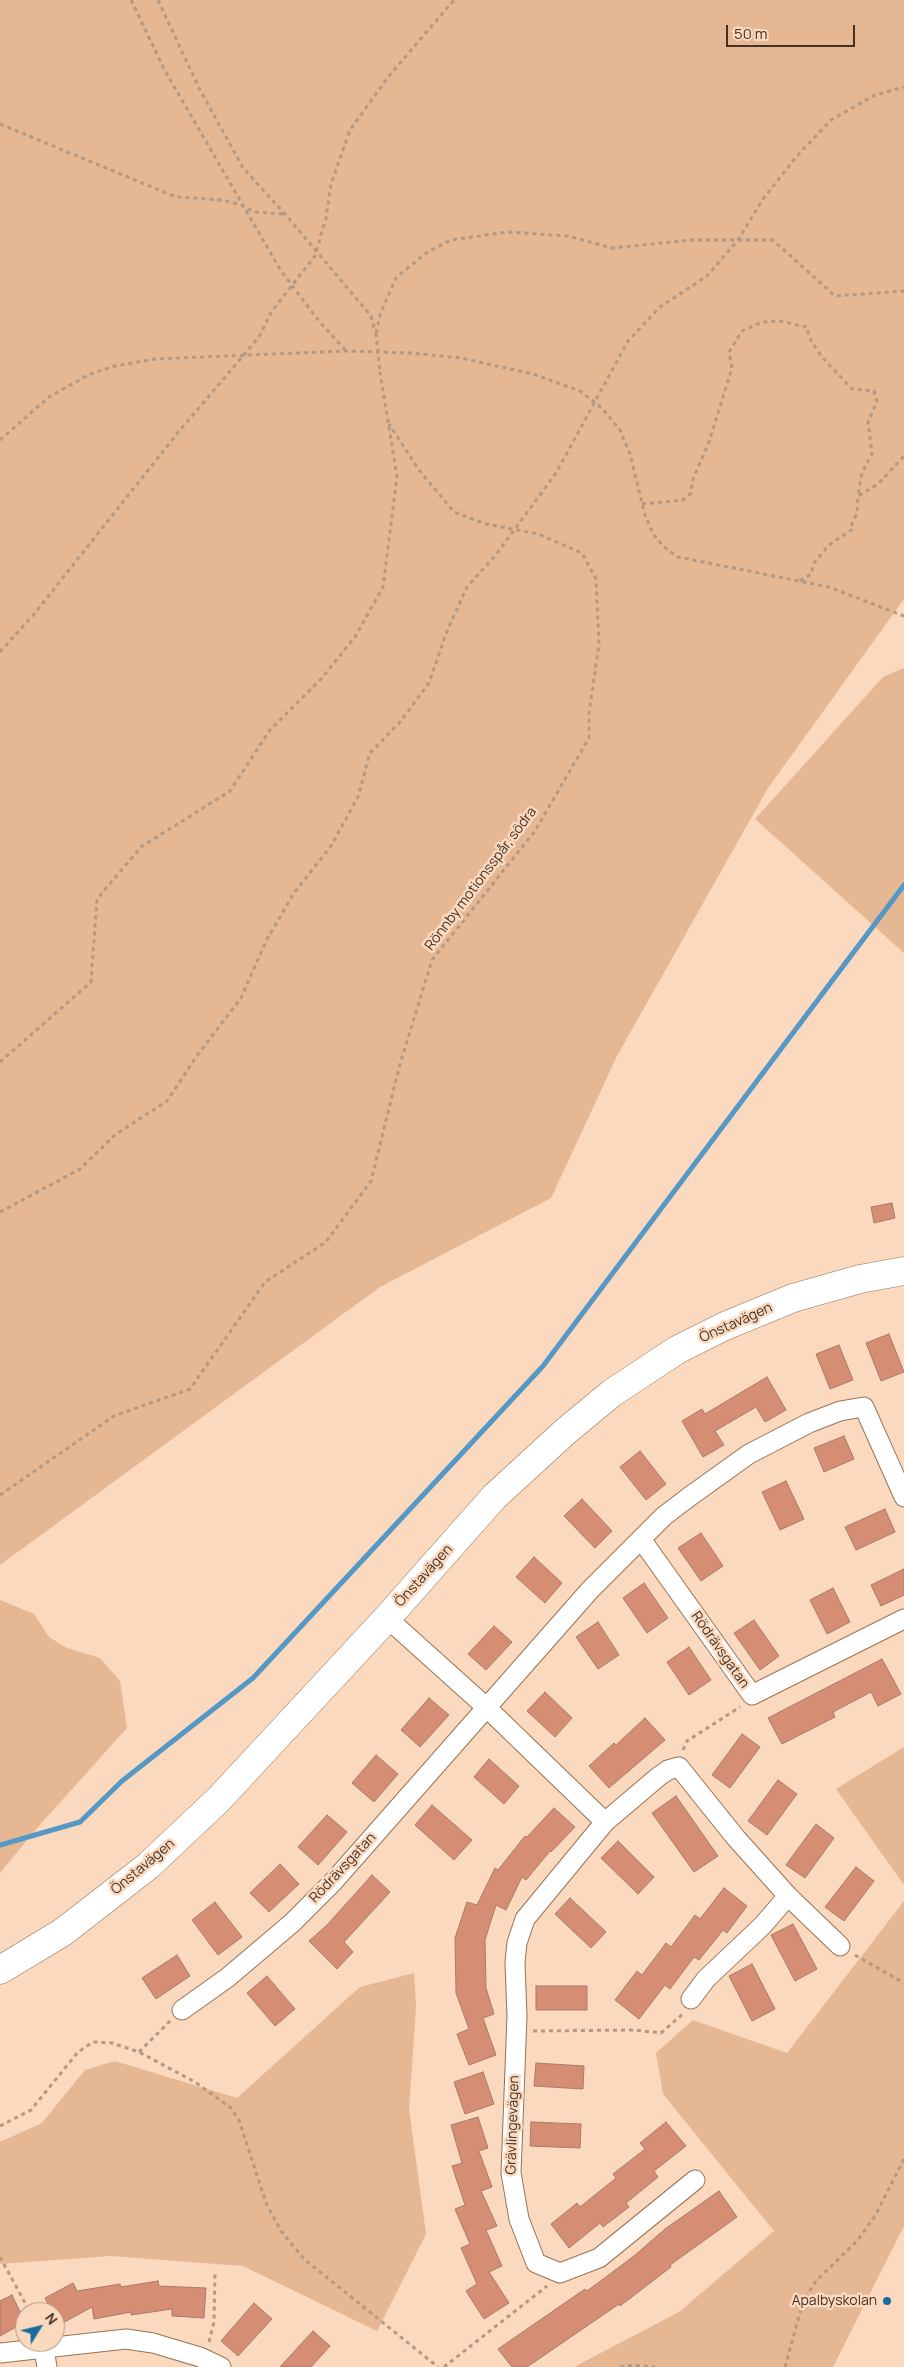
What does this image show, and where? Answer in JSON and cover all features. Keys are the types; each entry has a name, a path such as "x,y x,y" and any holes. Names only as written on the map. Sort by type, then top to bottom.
{"street":[{"name":"Önstavägen","path":"0,1970 63,1932 148,1866 219,1799 387,1618 494,1497 566,1431 612,1393 677,1350 725,1326 793,1298 860,1279 904,1271"},
{"name":"Rödrävsgatan","path":"182,2010 234,1972 292,1923 333,1882 590,1590 664,1516 749,1454 809,1424 848,1410 864,1407 904,1498"},
{"name":"Rödrävsgatan","path":"641,1539 752,1696 904,1619"},
{"path":"387,1618 486,1707 605,1822"},
{"path":"679,1767 736,1838 788,1896 840,1946"},
{"name":"Grävlingevägen","path":"560,2273 536,2263 519,2219 513,2194 511,2174 517,2031 515,1962 517,1943 525,1919 605,1822 658,1777 668,1770 679,1767"},
{"path":"691,1999 706,1980 763,1925 788,1896"},
{"path":"560,2273 598,2258 695,2180"},
{"path":"0,2353 46,2358 126,2339 153,2343 213,2363"}],"path":[{"path":"131,0 164,69 241,205 293,287 346,352"},
{"path":"158,0 199,88 243,168 285,214 371,316 376,333"},
{"path":"0,652 35,613 176,435 259,338 272,311 293,287 316,252 326,218 331,184 350,130 390,76 454,0"},
{"path":"0,1212 80,1169 116,1134 167,1101 196,1057 241,998 266,941 294,893 331,846 358,797 370,753 400,722 429,682 447,631 467,587 495,556 556,473 628,341 660,307 707,276 738,240 769,192 797,156 831,120 874,96 904,87"},
{"path":"0,124 176,197 223,200 241,205 254,212 285,214"},
{"path":"376,333 382,312 396,278 426,253 451,240 508,232 568,236 612,248 692,240 773,240 835,296 904,291"},
{"path":"642,504 683,500 691,493 693,479 709,442 732,368 729,352 742,331 762,322 779,321 807,327 808,337 821,356 852,389 874,391 877,401 868,422 872,454 862,473 857,513 852,524 853,530 829,546 814,563 811,574 800,582"},
{"name":"Rönnby motionsspår, södra","path":"0,1062 92,982 97,899 141,847 230,791 270,730 321,679 355,637 383,587 397,477 380,372 376,333"},
{"path":"0,440 48,397 90,374 115,366 154,359 346,352 410,353 461,358 532,374 580,391 602,408 620,430 630,454 642,504 653,534 664,547 678,556 829,588 904,616"},
{"name":"Rönnby motionsspår, södra","path":"0,1495 114,1416 190,1389 265,1282 326,1242 371,1181 400,1064 432,960 535,831 588,738 589,713 599,644 596,579 582,553 538,534 486,524 454,512 419,470 389,424"},
{"path":"858,496 878,484 904,456"},
{"path":"679,1767 678,1760 687,1741 739,1708 752,1696"},
{"path":"840,1946 870,1966 904,1983"},
{"path":"517,2031 627,2030 661,2033 685,2012 691,1999"},
{"path":"138,2052 182,2010"},
{"path":"0,2126 31,2110 84,2046 104,2041 138,2052 195,2082 231,2108 245,2133 266,2203 281,2231 304,2259 438,2367"},
{"path":"785,2367 801,2309 807,2295 816,2281 857,2241 875,2216 904,2159"},
{"path":"0,2257 25,2302"},
{"path":"213,2363 215,2272"},
{"path":"444,2367 543,2289 560,2273"},
{"path":"620,2367 633,2365 655,2367"}],"shaded area":[{"path":"0,0 904,0 904,599 768,788 617,1056 551,1198 380,1287 0,1565"},
{"path":"904,668 904,953 755,819 883,677"},
{"path":"0,1600 34,1614 49,1637 67,1648 100,1658 120,1681 127,1728 38,1827 0,1873"},
{"path":"904,1747 904,1885 836,1789"},
{"path":"904,1901 904,2226 833,2367 574,2367 679,2312 774,2231 663,2094 656,2053 693,2020 787,2053"},
{"path":"414,1973 416,2007 409,2109 426,2234 377,2331 243,2266 110,2256 0,2264 0,2142 42,2123 85,2070 115,2061 237,2098 360,1987"}],"building":[{"path":"892,1203 895,1218 874,1223 871,1207"},
{"path":"889,1334 904,1372 881,1381 866,1343"},
{"path":"839,1345 853,1380 830,1389 816,1354"},
{"path":"767,1377 786,1410 765,1422 756,1407 715,1431 724,1445 703,1457 682,1421 702,1409 705,1414"},
{"path":"844,1436 854,1459 824,1472 814,1448"},
{"path":"640,1451 666,1484 646,1500 620,1467"},
{"path":"786,1481 804,1519 780,1530 762,1492"},
{"path":"582,1499 612,1531 595,1548 564,1516"},
{"path":"885,1509 895,1532 856,1550 845,1527"},
{"path":"701,1533 723,1566 701,1581 678,1548"},
{"path":"534,1557 562,1583 545,1603 516,1577"},
{"path":"904,1569 904,1595 881,1606 871,1585"},
{"path":"644,1583 668,1618 647,1633 623,1598"},
{"path":"833,1588 850,1622 827,1634 810,1600"},
{"path":"754,1620 779,1656 760,1670 734,1633"},
{"path":"598,1622 619,1655 598,1669 576,1637"},
{"path":"494,1626 512,1642 486,1670 468,1654"},
{"path":"689,1647 711,1680 689,1695 667,1662"},
{"path":"882,1659 901,1694 878,1706 871,1692 833,1712 835,1717 782,1744 768,1718"},
{"path":"545,1692 572,1718 555,1737 527,1711"},
{"path":"429,1698 449,1715 420,1747 401,1730"},
{"path":"645,1718 665,1740 609,1788 589,1766 614,1743 616,1745"},
{"path":"742,1734 760,1747 730,1788 712,1775"},
{"path":"376,1755 398,1774 374,1802 352,1783"},
{"path":"489,1759 519,1786 504,1804 474,1777"},
{"path":"778,1780 797,1794 767,1835 748,1821"},
{"path":"676,1796 718,1856 694,1872 652,1813"},
{"path":"432,1805 472,1840 454,1860 415,1825"},
{"path":"554,1808 575,1827 550,1851 526,1880 522,1877 506,1910 496,1905 485,1940 486,1988 494,2014 483,2018 496,2055 469,2065 457,2034 469,2029 456,1993 455,1938 467,1902 477,1905 495,1868 498,1870 525,1836 527,1837"},
{"path":"327,1815 347,1832 318,1865 298,1847"},
{"path":"816,1824 834,1838 805,1878 786,1865"},
{"path":"618,1841 654,1877 638,1894 601,1858"},
{"path":"280,1864 299,1884 269,1912 250,1893"},
{"path":"856,1867 874,1881 844,1921 825,1907"},
{"path":"372,1875 390,1892 344,1942 353,1952 337,1969 309,1941 327,1925"},
{"path":"724,1888 747,1906 727,1933 723,1930 699,1960 694,1957 670,1989 665,1985 639,2019 615,2000 637,1971 642,1975 666,1943 671,1947 695,1915 700,1919"},
{"path":"570,1898 606,1932 591,1948 555,1914"},
{"path":"215,1902 242,1937 218,1955 192,1920"},
{"path":"793,1924 817,1969 795,1981 771,1935"},
{"path":"177,1955 190,1976 156,1999 142,1978"},
{"path":"752,1964 775,2009 752,2021 729,1976"},
{"path":"267,1976 295,2009 275,2026 247,1993"},
{"path":"536,1986 587,1986 587,2010 536,2010"},
{"path":"536,2063 584,2066 583,2089 534,2086"},
{"path":"483,2072 494,2104 465,2114 454,2082"},
{"path":"478,2117 488,2148 479,2151 492,2187 481,2191 497,2226 486,2230 502,2266 489,2272 509,2303 484,2319 466,2291 477,2284 461,2248 470,2244 455,2209 465,2205 452,2166 462,2163 451,2125"},
{"path":"531,2122 581,2124 580,2148 530,2146"},
{"path":"666,2122 686,2146 654,2171 658,2177 626,2203 629,2207 603,2227 600,2223 569,2248 551,2224 577,2203 580,2207 616,2178 613,2174 645,2149 640,2143"},
{"path":"719,2191 737,2217 670,2265 671,2267 620,2306 619,2304 527,2367 512,2367 498,2349 585,2289 587,2291 634,2256 665,2229"},
{"path":"158,2281 159,2286 206,2288 204,2318 172,2316 172,2309 131,2315 131,2312 94,2319 92,2307 65,2322 65,2302 47,2302 45,2298 73,2283 77,2291 120,2284 121,2287"},
{"path":"12,2295 15,2302 15,2328 0,2336 0,2301"},
{"path":"254,2303 272,2319 238,2356 221,2341"},
{"path":"313,2331 330,2346 311,2367 280,2367"}],"waterway":[{"path":"0,1845 80,1822 122,1781 253,1678 543,1366 904,885"}],"place":[{"name":"Apalbyskolan","path":"887,2301"}]}
